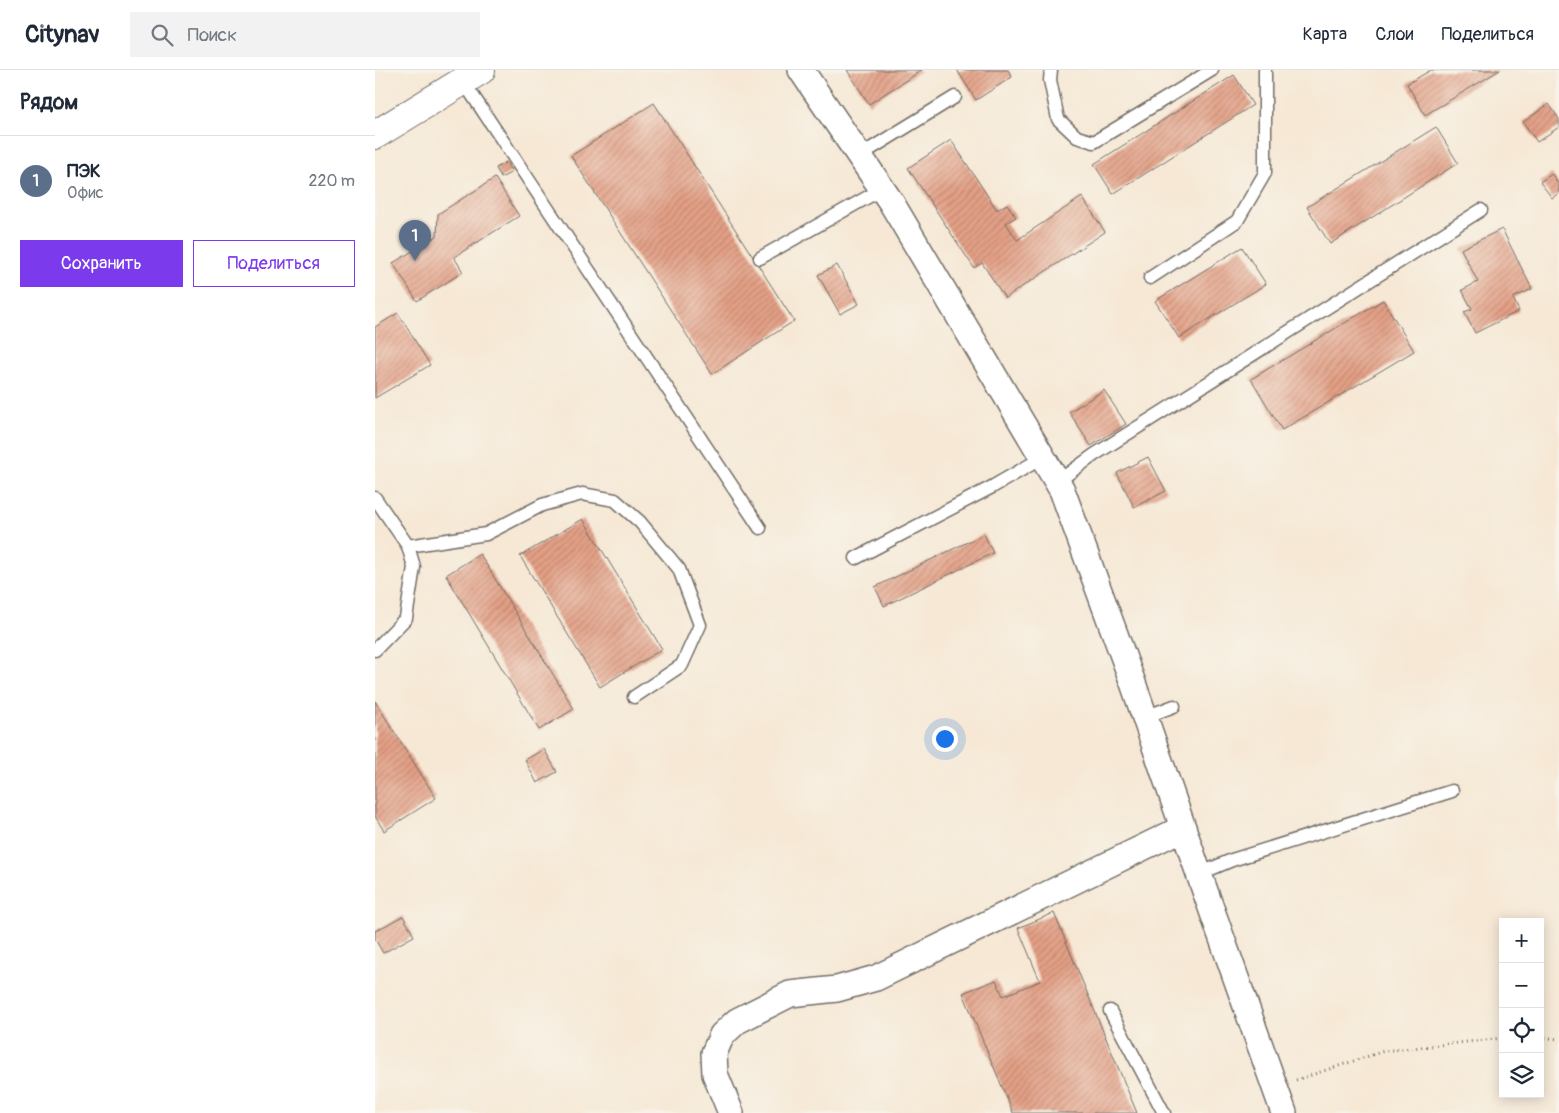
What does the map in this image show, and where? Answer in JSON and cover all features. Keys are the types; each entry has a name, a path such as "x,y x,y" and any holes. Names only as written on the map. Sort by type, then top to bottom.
{"main road":[{"path":"375,135 472,76"}],"street":[{"path":"801,70 882,189 1061,490 1145,717 1282,1112"},
{"path":"731,1113 715,1074 715,1053 722,1035 737,1021 790,994 837,989 875,978 1183,828"}],"lane":[{"path":"1051,70 1050,80 1058,119 1077,137 1094,142 1212,70"},
{"path":"1150,278 1237,221 1265,174 1265,70"},
{"path":"472,76 760,528"},
{"path":"859,156 955,96"},
{"path":"760,258 882,189"},
{"path":"1057,482 1095,455 1481,210"},
{"path":"856,558 992,487 1042,458"},
{"path":"408,546 486,534 542,505 582,494 615,500 640,522 679,569 700,625 681,664 634,697"},
{"path":"375,498 408,546 414,567 405,618 375,650"},
{"path":"1145,717 1174,706"},
{"path":"1199,874 1233,860 1452,791"},
{"path":"1110,1011 1164,1113"}],"path":[{"path":"1544,1037 1559,1039"},
{"path":"1274,1087 1384,1051 1499,1038"}],"building":[{"path":"847,70 922,70 869,104"},
{"path":"957,70 1008,70 1012,77 976,100"},
{"path":"1431,70 1500,70 1425,115 1407,84"},
{"path":"1234,75 1253,105 1113,194 1094,164"},
{"path":"654,103 794,321 712,374 571,156"},
{"path":"1549,104 1559,119 1559,127 1537,142 1523,122"},
{"path":"1436,127 1458,163 1330,244 1307,207"},
{"path":"951,140 997,210 1007,204 1016,217 1006,223 1017,240 1082,197 1105,232 1005,298 982,263 974,268 908,168"},
{"path":"506,162 512,172 501,178 496,168"},
{"path":"1552,174 1559,185 1559,193 1552,198 1540,182"},
{"path":"495,178 519,216 454,257 463,272 417,301 393,263 437,236 438,214"},
{"path":"1502,229 1532,289 1513,298 1519,311 1475,333 1464,312 1472,309 1462,290 1478,282 1461,249"},
{"path":"1242,247 1266,284 1179,338 1155,301"},
{"path":"837,265 859,304 840,314 818,275"},
{"path":"1383,300 1414,351 1282,430 1251,379"},
{"path":"398,313 430,365 375,398 375,327"},
{"path":"1104,390 1126,424 1091,446 1069,412"},
{"path":"1148,457 1166,491 1134,507 1117,473"},
{"path":"583,519 662,649 600,687 520,556"},
{"path":"984,534 993,553 884,606 875,587"},
{"path":"480,554 574,709 539,730 446,575"},
{"path":"375,701 436,798 384,831 375,816"},
{"path":"544,749 557,772 537,783 525,760"},
{"path":"1054,913 1137,1113 1013,1113 963,993 996,980 1003,996 1040,981 1018,928"},
{"path":"403,916 414,936 383,953 375,939 375,931"}],"place":[{"name":"ПЭК","path":"415,261"}]}
